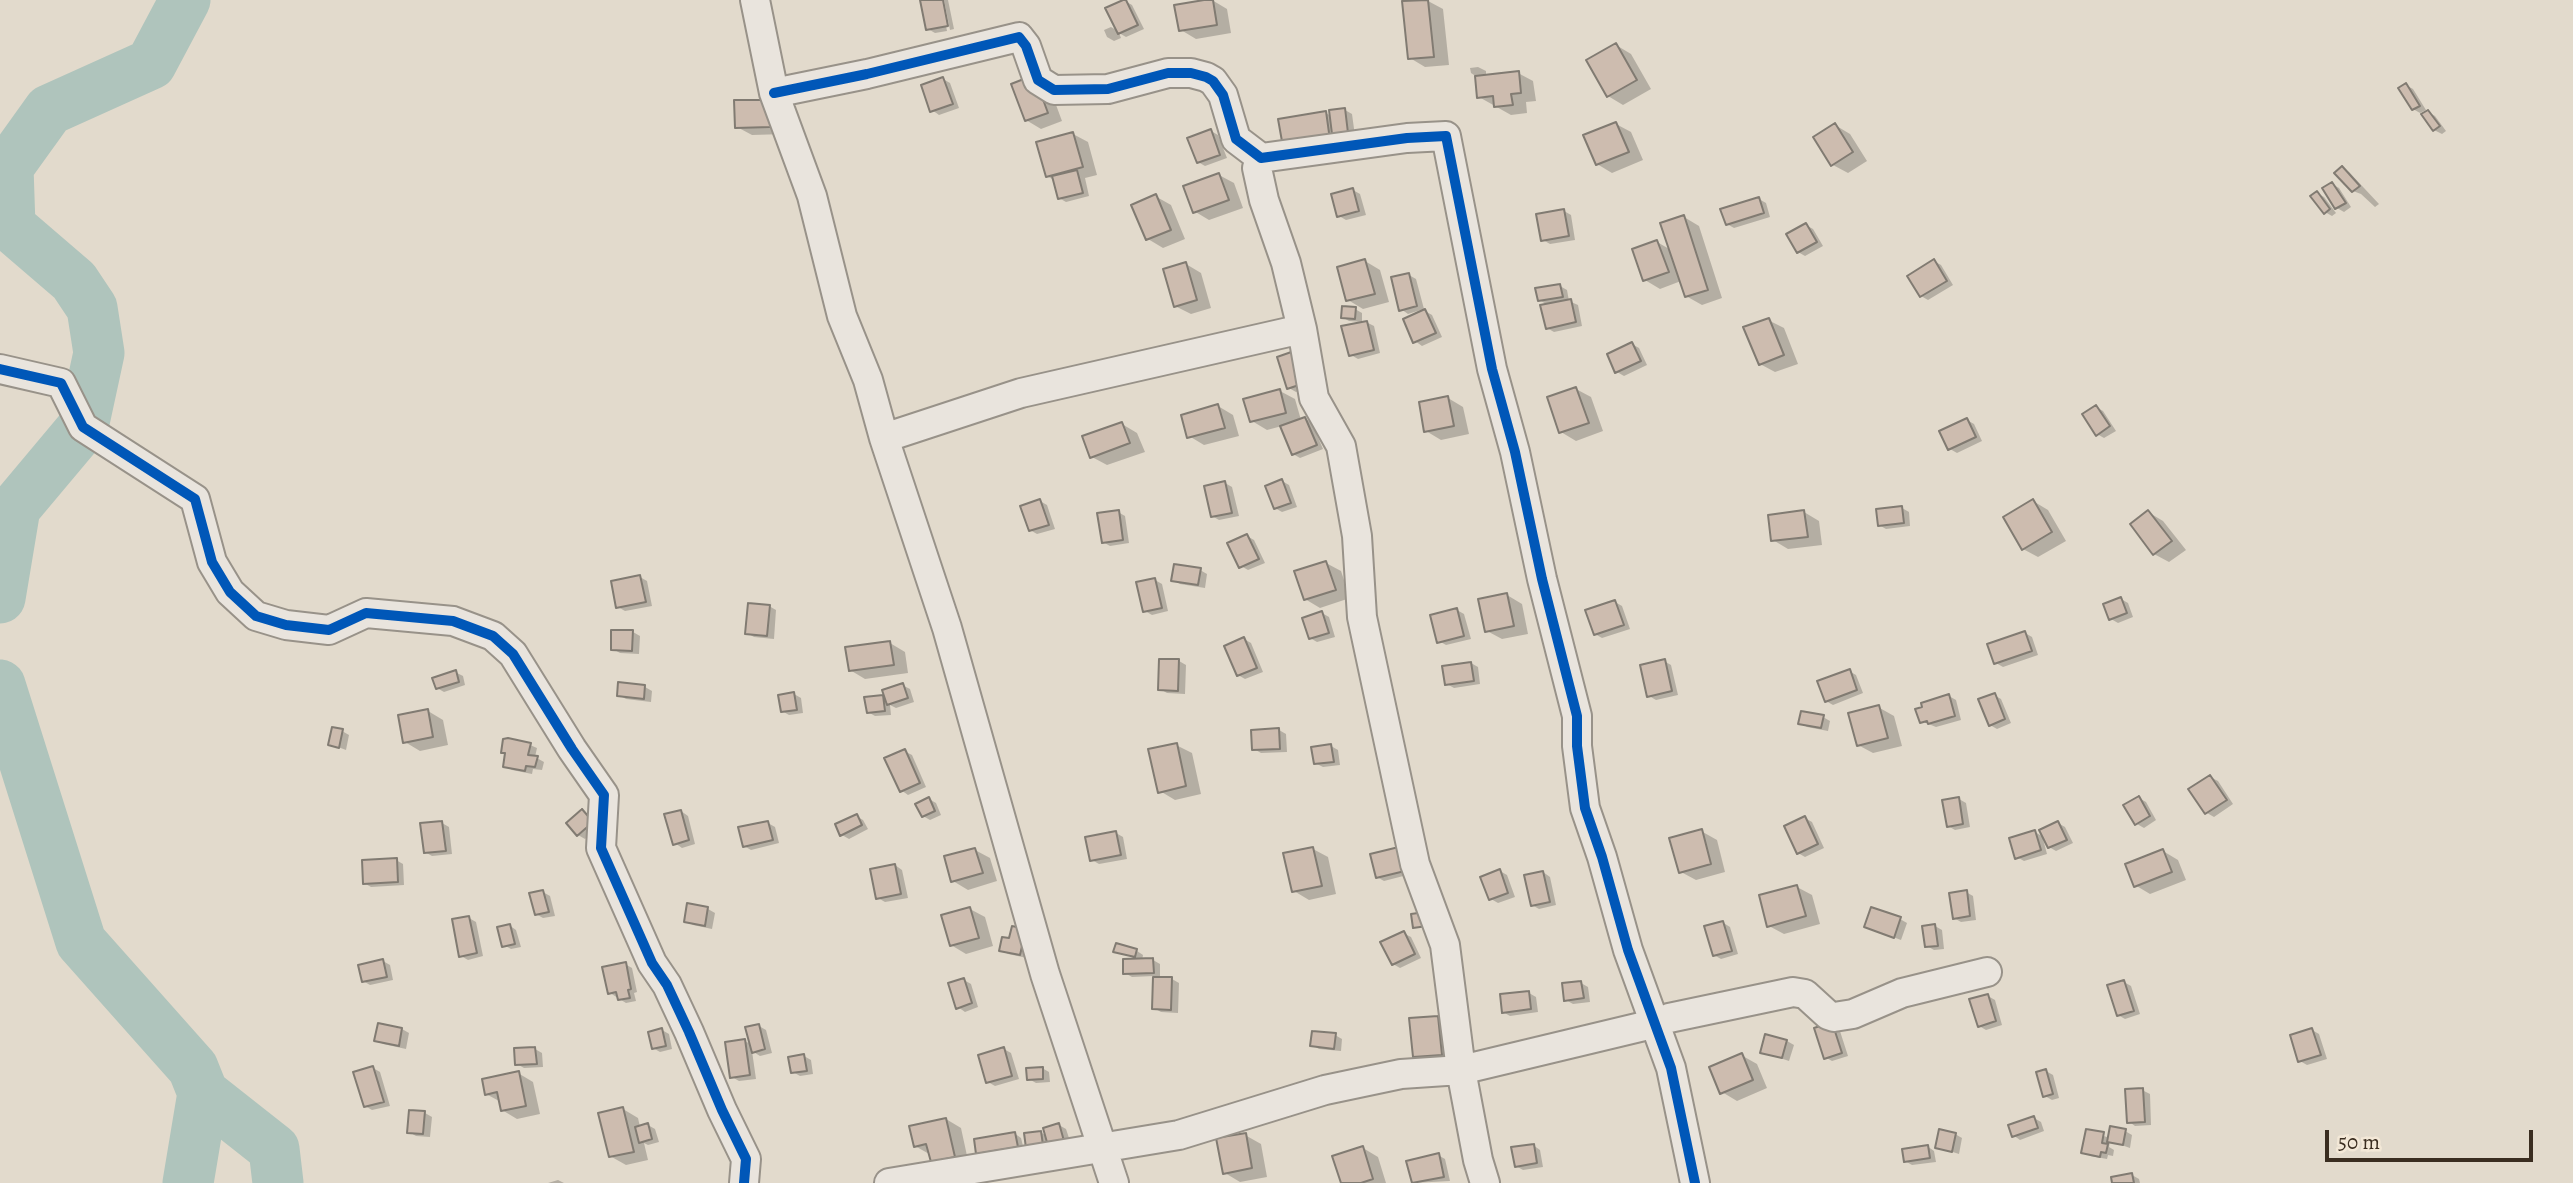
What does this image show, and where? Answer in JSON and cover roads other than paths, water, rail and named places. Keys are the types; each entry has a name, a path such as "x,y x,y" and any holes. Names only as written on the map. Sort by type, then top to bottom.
{"street":[{"path":"755,0 775,93 812,196 842,316 868,380 884,438 947,628 1045,974 1114,1183"},
{"path":"775,93 1019,37 1026,46 1038,80 1055,90 1108,89 1168,73 1191,72 1206,77 1213,81 1223,95 1236,139 1261,158 1408,138 1446,136 1492,369 1515,452 1542,579 1577,716 1577,746 1585,808 1653,1024 1671,1068 1695,1183"},
{"path":"1261,158 1257,168 1264,200 1286,263 1314,398 1341,446 1357,536 1362,617 1415,864 1445,945 1461,1070 1485,1183"},
{"path":"884,438 1021,393 1302,330"},
{"path":"0,369 61,383 83,427 195,499 212,562 230,592 257,616 286,625 329,629 366,613 453,621 494,636 513,654 604,795 601,849 652,963 667,985 689,1032 746,1159 744,1183"},
{"path":"889,1183 1179,1135 1325,1090 1401,1074 1461,1070 1669,1018 1793,992 1805,994 1828,1015 1834,1017 1853,1014 1902,993 1987,972"}],"waterway":[{"path":"0,598 15,508 83,427 99,353 92,308 74,281 10,226 8,167 49,110 151,64 185,0"},
{"path":"0,685 81,942 193,1068 203,1093 188,1183"},
{"path":"203,1093 274,1149 278,1183"}]}
